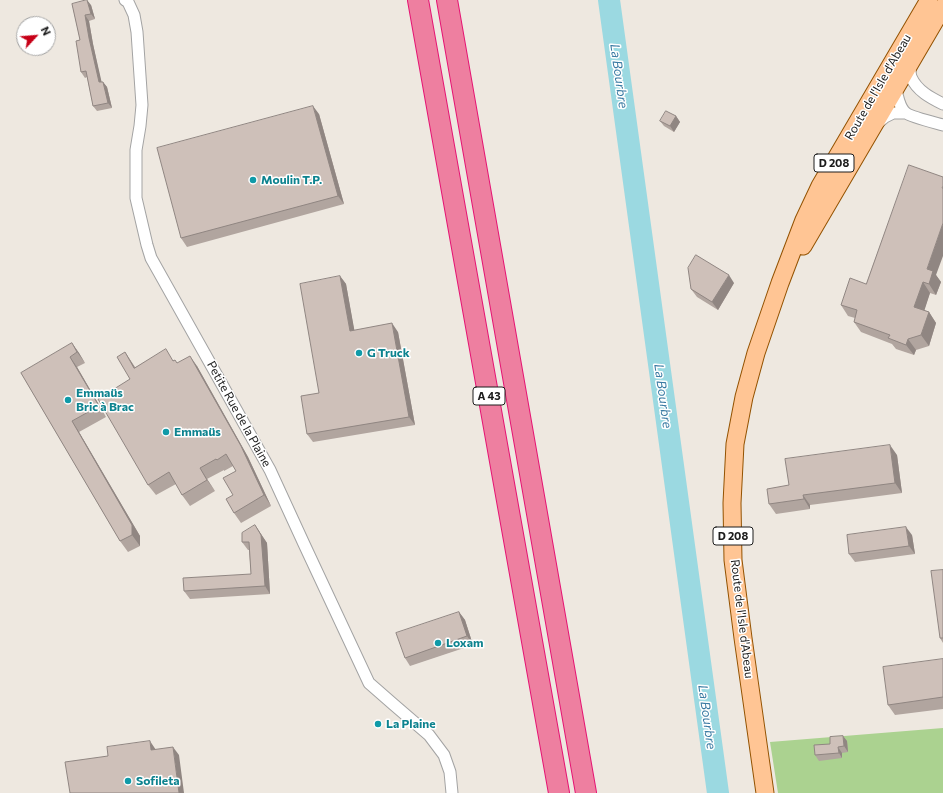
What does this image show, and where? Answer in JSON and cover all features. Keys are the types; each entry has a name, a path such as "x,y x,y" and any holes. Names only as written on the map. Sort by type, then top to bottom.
{"highway":[{"name":"A 43","path":"418,0 559,793"},
{"name":"A 43","path":"447,0 586,793"}],"main road":[{"name":"Route de l'Isle d'Abeau","path":"765,793 733,560 732,504 735,444 744,397 756,353 804,220 820,186 929,0"},
{"name":"Route de l'Isle d'Abeau","path":"780,283 943,7"}],"street":[{"name":"Petite Rue de la Plaine","path":"125,0 128,2 134,15 137,32 142,105 136,150 136,198 151,258 270,470 369,683 429,735 444,755 450,772 452,793"},
{"path":"901,48 896,71 896,88 900,102 906,113"},
{"path":"910,64 911,77 919,89 930,98 943,104"},
{"path":"869,103 896,88 907,85 919,89"},
{"path":"874,126 885,117 893,113 906,113 917,118 943,125"}],"green space":[{"path":"943,728 943,793 778,793 770,742"}],"building":[{"path":"87,0 91,14 85,15 89,38 99,82 103,82 108,103 93,106 86,71 81,72 76,41 80,40 72,4"},
{"name":"Moulin T.P.","path":"313,106 338,196 181,238 157,148"},
{"path":"666,111 676,116 670,126 660,121"},
{"path":"909,165 943,177 943,223 927,269 933,271 929,284 923,282 914,307 929,312 921,335 908,339 906,345 888,338 890,335 854,322 857,310 841,305 850,278 866,284"},
{"path":"696,255 729,275 712,302 691,289 688,268"},
{"name":"G Truck","path":"340,276 350,331 392,323 409,417 307,434 301,396 319,393 300,284"},
{"path":"72,343 77,352 70,357 99,406 72,421 132,525 132,535 120,541 21,373"},
{"path":"166,349 173,361 175,360 177,363 190,356 241,446 264,495 234,513 226,499 233,495 223,478 236,471 226,454 200,468 207,480 182,495 169,472 148,485 98,399 130,379 117,357 125,352 134,368"},
{"path":"890,445 895,483 803,495 804,499 769,504 767,489 789,485 785,459"},
{"path":"255,525 261,535 265,586 184,591 183,578 251,574 249,542 242,542 242,533"},
{"path":"906,527 909,546 849,554 847,535"},
{"path":"943,570 943,638 940,638 931,571"},
{"path":"459,612 467,636 405,658 396,633"},
{"path":"943,659 943,697 888,705 883,667"},
{"path":"843,736 844,746 838,747 839,753 815,755 814,745 830,744 830,737"},
{"name":"Sofileta","path":"150,741 151,750 173,747 179,793 70,793 65,762 108,756 107,747"}],"waterway":[{"name":"La Bourbre","path":"609,0 718,793"}],"place":[{"name":"Moulin T.P.","path":"253,180"},
{"name":"G Truck","path":"359,353"},
{"name":"Emmaüs Bric à Brac","path":"68,400"},
{"name":"Emmaüs","path":"166,432"},
{"name":"Loxam","path":"438,643"},
{"name":"La Plaine","path":"378,724"},
{"name":"Sofileta","path":"128,781"}]}
